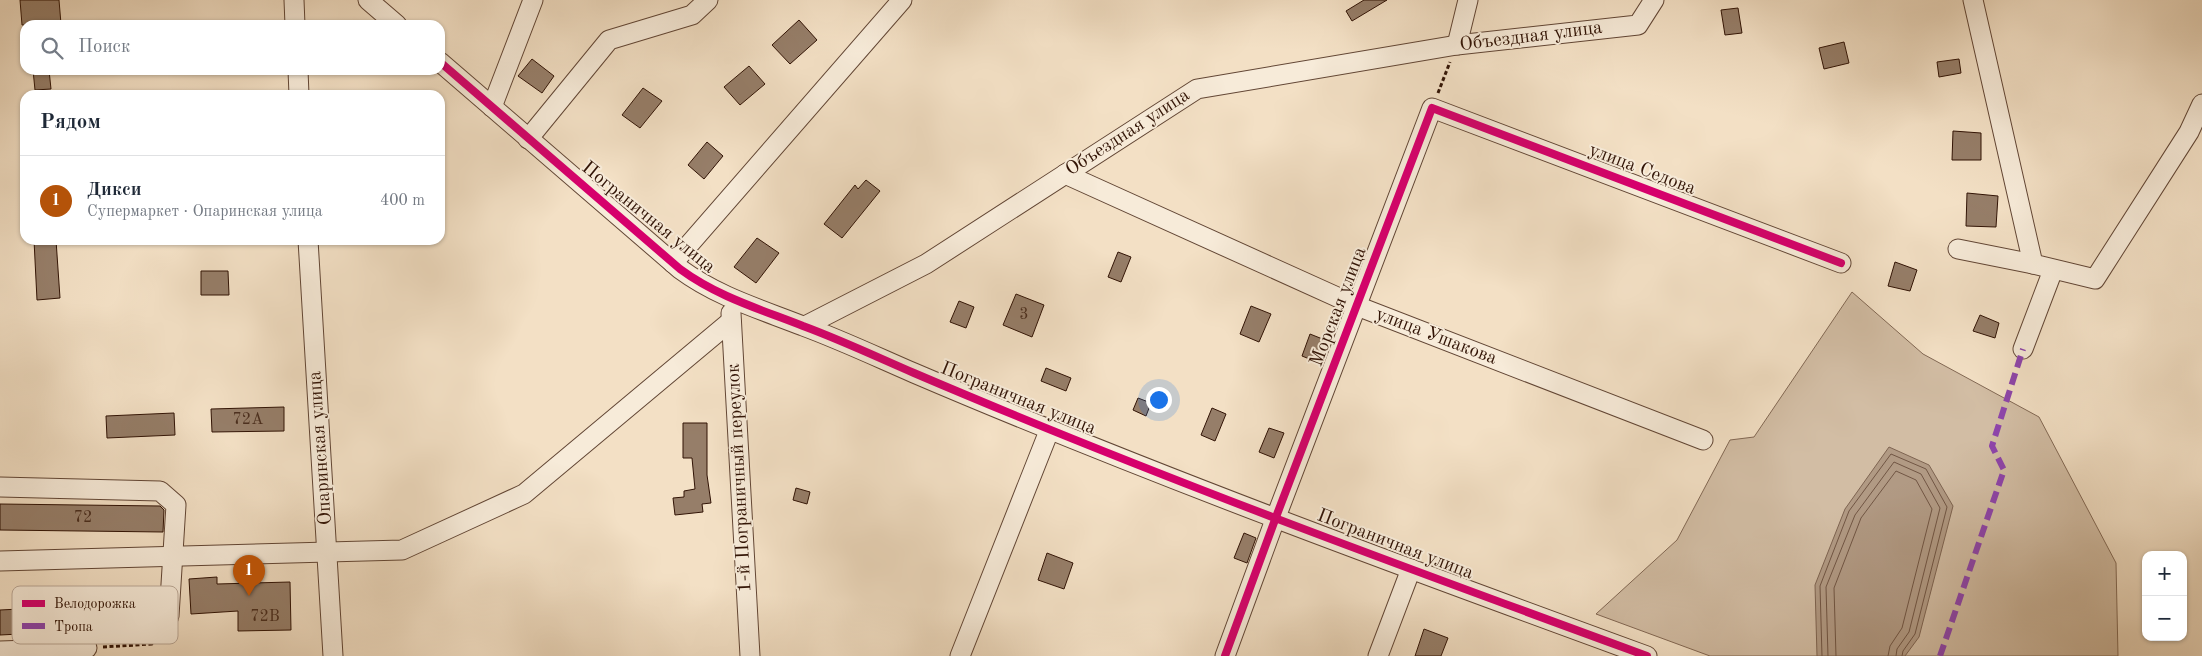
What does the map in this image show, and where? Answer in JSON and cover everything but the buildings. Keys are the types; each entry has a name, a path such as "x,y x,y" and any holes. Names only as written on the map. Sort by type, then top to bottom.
{"street":[{"path":"294,0 295,20"},
{"path":"368,0 391,20"},
{"path":"492,107 533,0"},
{"path":"528,138 609,40 692,15 708,0"},
{"path":"673,263 902,0"},
{"path":"1457,45 1468,0"},
{"name":"Объездная улица","path":"805,326 926,264 1197,89 1457,45 1638,25 1654,0"},
{"path":"1973,0 2033,264"},
{"name":"Пограничная улица","path":"445,66 673,263 700,284 732,300 805,326 1049,431 1411,569 1647,656"},
{"path":"298,75 300,90"},
{"path":"1958,249 2095,279 2189,132 2202,104"},
{"name":"улица Седова","path":"1432,108 1841,263"},
{"name":"Морская улица","path":"1225,656 1432,108"},
{"name":"улица Ушакова","path":"1065,174 1357,306 1703,440"},
{"name":"Опаринская улица","path":"308,245 333,656"},
{"path":"2024,349 2053,270"},
{"name":"1-й Пограничный переулок","path":"732,300 731,321 750,656"},
{"path":"0,561 402,550 524,494 731,321"},
{"path":"960,656 1049,431"},
{"path":"0,487 160,491 176,505 170,586"},
{"path":"1378,656 1411,569"},
{"path":"0,651 87,648"}],"path":[{"path":"1432,108 1457,45"},
{"path":"87,648 152,644"}],"shaded area":[{"path":"1852,292 1923,354 2039,417 2116,563 2118,656 1710,656 1596,614 1677,540 1730,440 1754,437"}],"water":[{"path":"1889,447 1929,465 1953,506 1919,637 1905,656 1817,656 1815,585 1845,509"}],"marked path":[{"path":"1940,656 2004,470 1992,446 2023,349"}],"cycle path":[{"path":"445,66 680,269 724,295 831,337 1005,411 1187,484 1647,656"},
{"path":"1225,656 1432,108 1841,263"}],"place":[{"name":"Дикси","path":"249,596"}]}
